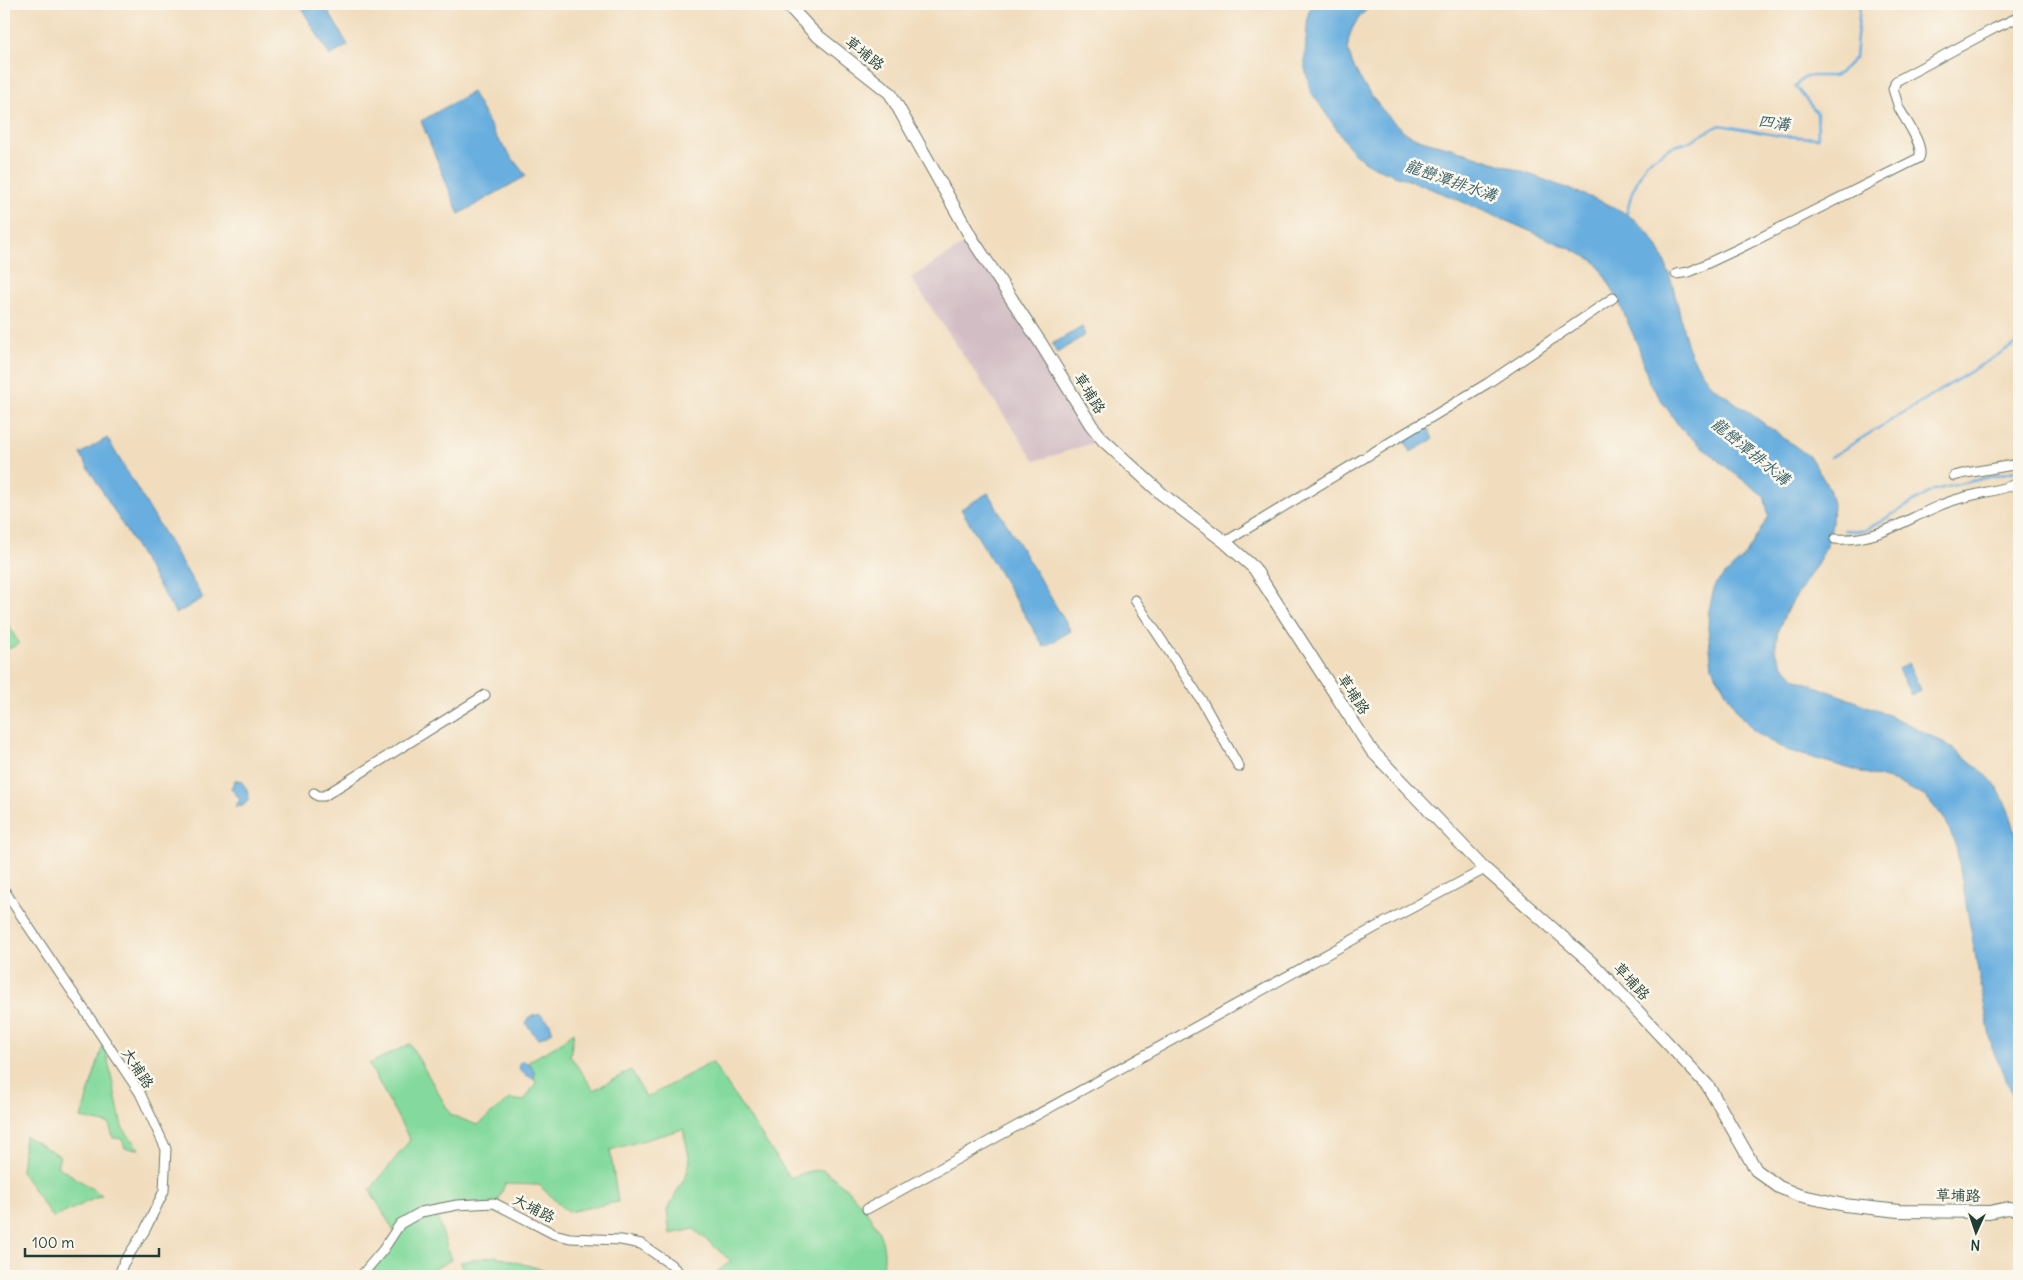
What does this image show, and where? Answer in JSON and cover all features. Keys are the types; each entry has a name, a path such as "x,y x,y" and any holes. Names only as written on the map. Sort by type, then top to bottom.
{"street":[{"name":"草埔路","path":"787,4 814,33 890,93 972,239 1040,342 1091,425 1103,440 1164,495 1225,542 1254,568 1372,751 1485,869 1593,964 1708,1086 1756,1170 1779,1187 1798,1195 1844,1205 1899,1211 1989,1212 2008,1208 2019,1210"},
{"path":"1676,274 1689,272 1738,249 1919,158 1921,155 1919,146 1899,108 1893,89 1896,81 2019,17"},
{"path":"1225,542 1488,382 1612,298"},
{"path":"1954,476 1966,472 2019,464"},
{"path":"1835,539 1867,538 1908,522 1942,504 2019,483"},
{"path":"1135,600 1202,701 1239,767"},
{"path":"314,792 318,796 324,796 485,696"},
{"path":"867,1209 1376,927 1485,869"},
{"name":"大埔路","path":"4,890 140,1093 166,1149 164,1191 145,1230 123,1264 119,1276"},
{"name":"大埔路","path":"361,1276 383,1250 400,1224 421,1212 458,1205 494,1203 554,1234 570,1238 621,1240 641,1244 670,1264 683,1276"}],"shaded area":[{"path":"972,239 1103,440 1035,461 911,278"}],"green space":[{"path":"4,617 19,644 4,651"},
{"path":"574,1032 570,1056 594,1090 631,1070 646,1098 712,1062 790,1178 810,1171 823,1170 854,1196 864,1208 879,1232 883,1245 884,1259 880,1276 712,1276 731,1261 694,1229 670,1234 667,1210 686,1176 690,1161 683,1129 610,1150 618,1202 567,1212 539,1185 505,1184 495,1210 436,1213 451,1260 421,1276 365,1276 395,1233 370,1190 410,1140 369,1064 410,1044 451,1115 477,1125 510,1099 524,1101 536,1083 529,1061 556,1046"},
{"path":"104,1041 122,1127 139,1149 125,1148 122,1139 113,1138 109,1124 81,1118"},
{"path":"25,1136 60,1156 57,1166 102,1195 53,1218 21,1171"},
{"path":"495,1256 565,1276 470,1276 460,1262"}],"water":[{"path":"299,4 324,4 348,45 330,56"},
{"name":"龍巒潭排水溝","path":"1313,4 1372,4 1358,19 1353,28 1349,38 1348,49 1352,62 1368,90 1389,117 1408,134 1523,172 1599,200 1621,211 1640,224 1648,233 1663,258 1673,286 1689,349 1707,380 1711,385 1810,457 1829,488 1833,504 1832,523 1828,542 1817,564 1787,610 1778,630 1775,651 1782,664 1795,678 1891,716 1915,727 1959,753 1989,777 2001,795 2012,819 2019,843 2019,1110 1992,1048 1956,847 1946,821 1926,797 1899,783 1786,750 1757,734 1738,713 1712,667 1708,628 1709,610 1715,584 1744,557 1769,516 1764,496 1681,429 1649,382 1639,348 1616,295 1596,262 1571,249 1442,193 1374,167 1354,154 1311,92 1305,68 1305,54 1308,14"},
{"path":"472,92 497,138 526,176 459,214 421,121"},
{"path":"1082,327 1085,335 1057,353 1052,344"},
{"path":"1425,423 1433,439 1411,452 1402,437"},
{"path":"107,438 203,598 176,614 80,454"},
{"path":"988,493 1071,631 1044,647 961,509"},
{"path":"1908,663 1921,690 1911,695 1898,669"},
{"path":"235,780 240,780 247,789 249,799 245,804 237,807 235,806 240,800 231,788"},
{"path":"540,1014 550,1023 553,1032 538,1039 526,1024 529,1017"},
{"path":"524,1061 531,1065 535,1075 533,1079 520,1071 519,1063"}],"waterway":[{"name":"四溝","path":"1626,216 1632,192 1646,163 1671,147 1686,143 1720,125 1781,136 1818,138 1817,113 1795,86 1806,76 1833,76 1840,73 1855,58 1860,6 1862,4"},
{"path":"1831,457 2019,342"},
{"path":"1844,530 1864,531 1934,490 2019,470"}]}
